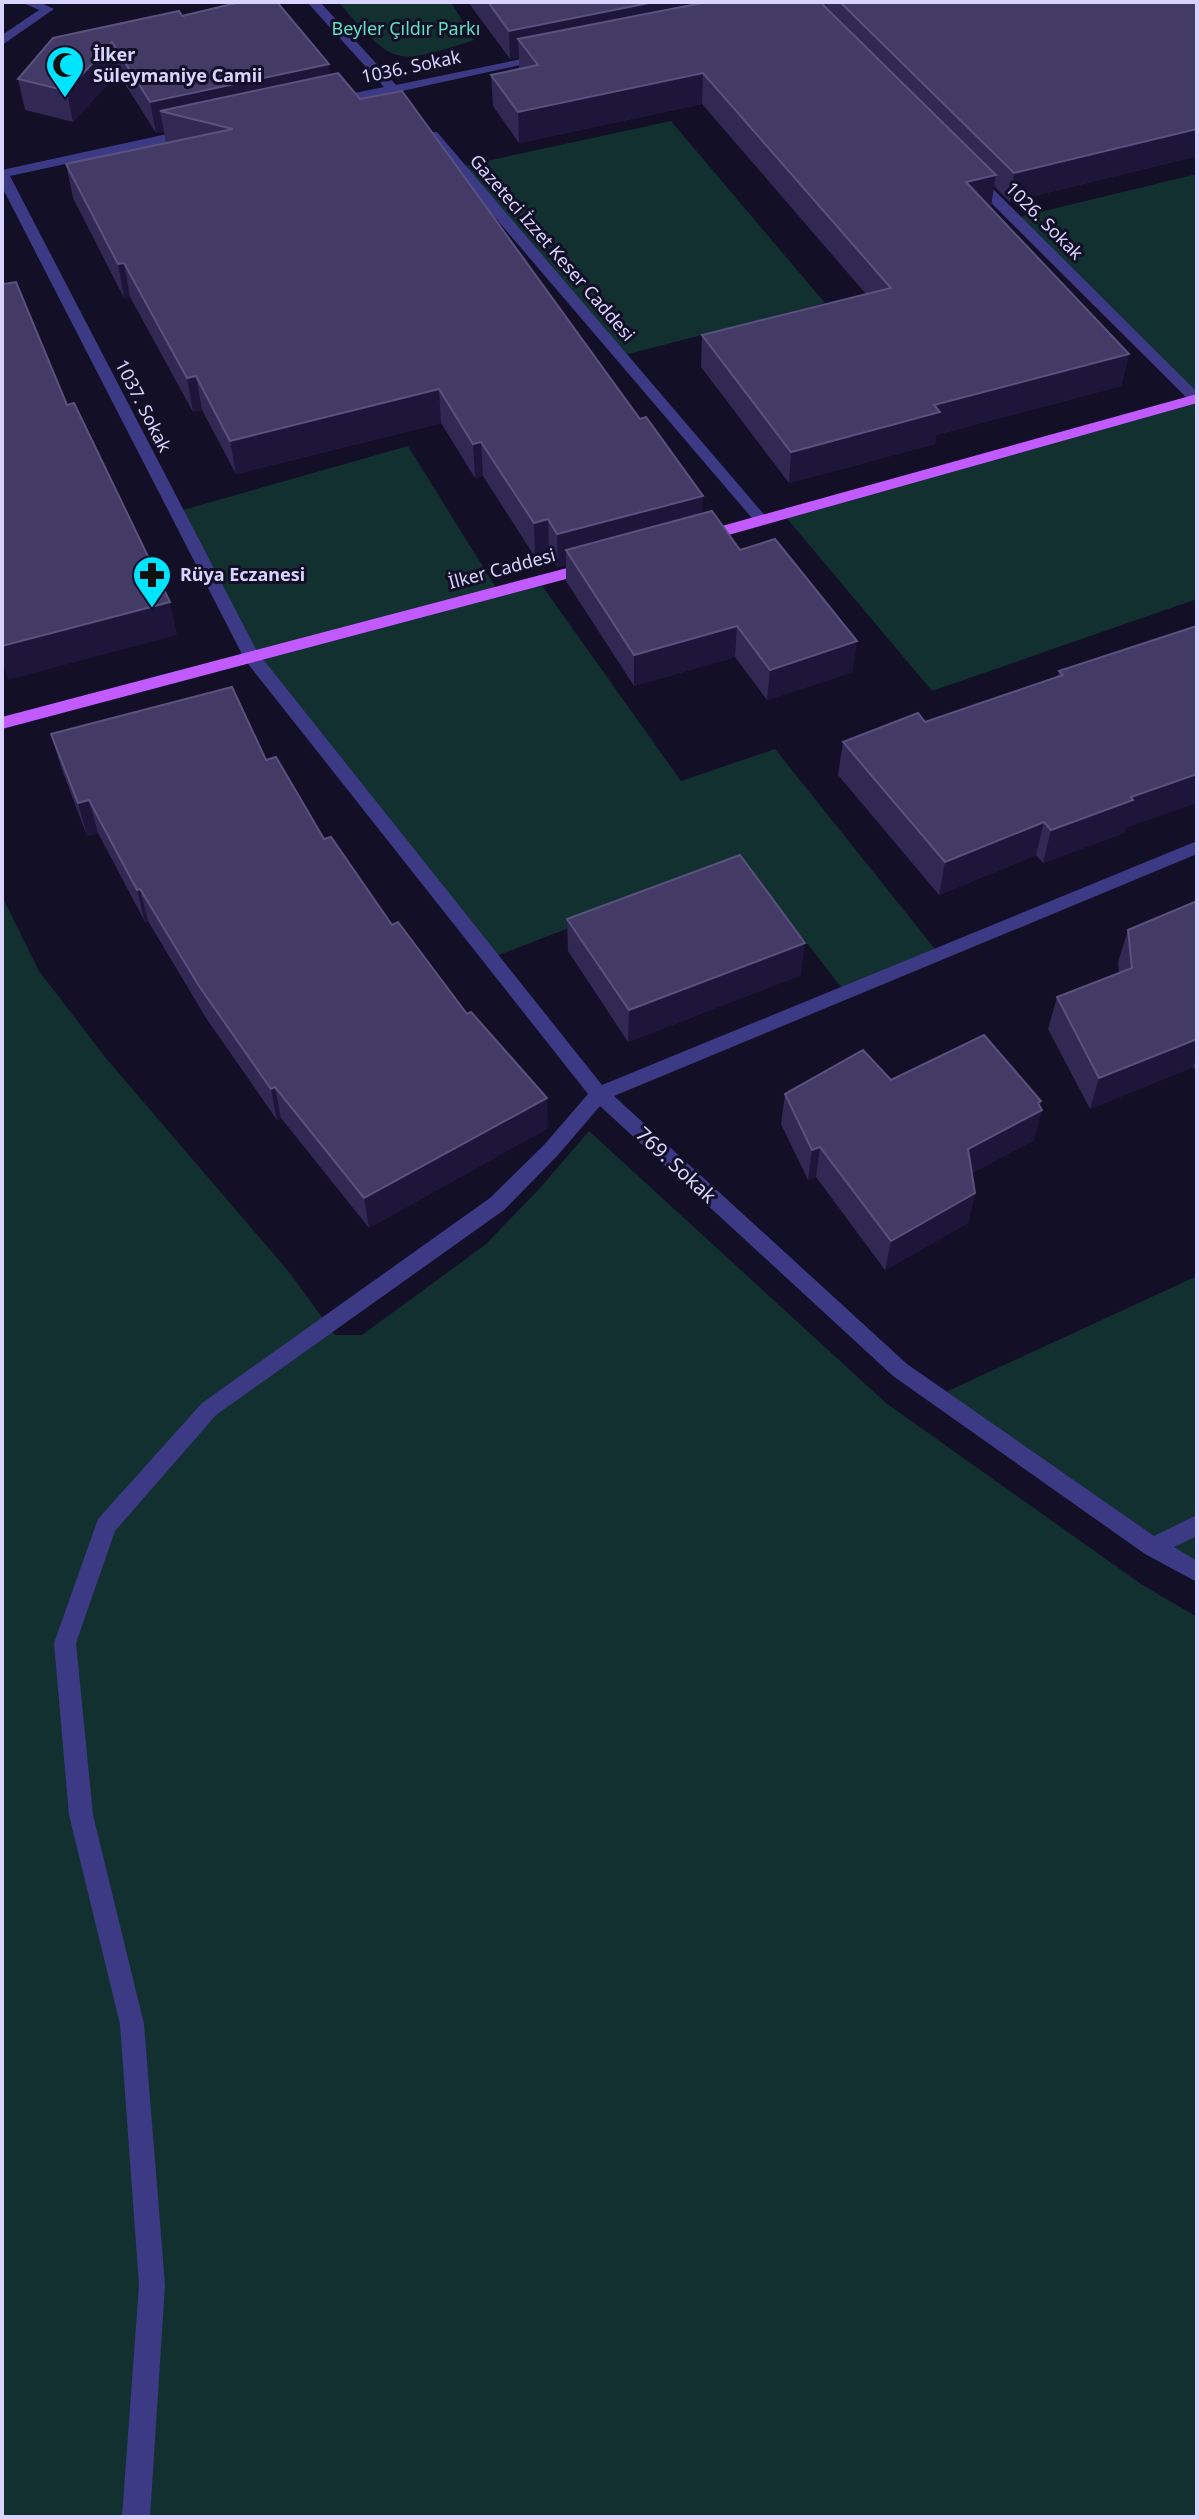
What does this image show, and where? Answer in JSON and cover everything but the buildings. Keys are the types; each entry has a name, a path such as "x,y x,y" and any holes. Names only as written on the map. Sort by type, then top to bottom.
{"main road":[{"path":"687,541 1196,399"},
{"name":"İlker Caddesi","path":"2,723 613,561"}],"street":[{"path":"27,2 53,6"},
{"name":"Gazeteci İzzet Keser Caddesi","path":"313,2 416,116 762,521"},
{"path":"2,41 53,6"},
{"name":"1036. Sokak","path":"314,106 559,55"},
{"path":"2,174 205,130"},
{"name":"1026. Sokak","path":"959,162 1196,399"},
{"name":"1037. Sokak","path":"2,174 251,656"},
{"name":"769. Sokak","path":"251,656 599,1094 900,1370 1153,1547 1197,1572"},
{"path":"136,2517 152,2285 132,2024 81,1815 65,1643 106,1526 209,1409 497,1204 551,1150 599,1094 1197,847"},
{"path":"1153,1547 1197,1525"}],"green space":[{"name":"Beyler Çıldır Parkı","path":"338,2 451,2 474,40 426,54 396,55 384,49"},
{"path":"671,121 825,303 621,356 459,167"},
{"path":"1197,174 1197,599 932,691 784,515 1195,399 1015,218"},
{"path":"408,446 498,591 538,580 681,781 775,749 939,954 845,992 743,861 491,958 251,656 176,512"},
{"path":"2,896 39,971 105,1057 289,1272 335,1335 362,1335 485,1245 589,1131 886,1403 1141,1584 1197,1617 1197,2517 2,2517"},
{"path":"1197,1276 1197,1572 937,1396"}],"place":[{"name":"İlker Süleymaniye Camii","path":"65,99"},
{"name":"Rüya Eczanesi","path":"152,609"}]}
